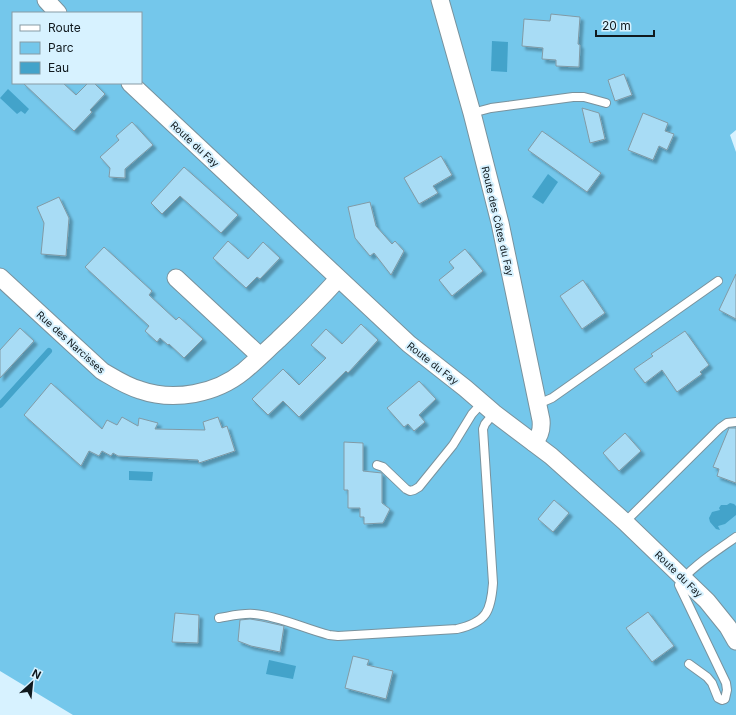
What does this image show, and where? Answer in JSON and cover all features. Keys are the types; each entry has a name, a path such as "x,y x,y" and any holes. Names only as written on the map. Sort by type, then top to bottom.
{"street":[{"path":"46,0 57,12"},
{"name":"Route des Côtes du Fay","path":"440,0 472,113 500,224 541,420 542,428 539,437 534,443"},
{"name":"Route du Fay","path":"131,84 409,344 488,408 551,456 625,522 707,601 728,627 736,641"},
{"name":"Rue des Narcisses","path":"0,277 102,370 121,382 140,390 160,394 180,395 195,393 216,387 243,372 316,303 338,279"},
{"path":"176,278 260,356"}],"lane":[{"path":"472,113 491,108 573,97 584,97 606,103"},
{"path":"538,404 552,398 718,280"},
{"path":"377,465 383,467 406,490 414,490 419,487 445,456 472,414 488,408"},
{"path":"219,618 240,614 254,614 277,618 329,635 338,636 457,629 478,622 485,616 489,609 492,598 493,582 483,429 488,408"},
{"path":"625,522 720,428 727,423 736,422"},
{"path":"688,664 707,677 712,683 718,698 722,700 725,699 728,690 726,683 679,586 684,578 700,564 736,537"}],"green space":[{"path":"0,0 736,0 736,130 730,135 736,152 736,715 73,715 0,671"}],"water":[{"path":"492,41 508,42 507,72 491,71"},
{"path":"8,89 29,109 25,114 21,111 17,114 0,98"},
{"path":"548,174 558,182 543,204 532,197"},
{"path":"129,471 153,472 152,481 129,480"},
{"path":"730,503 736,506 736,515 725,524 718,526 720,530 716,529 710,522 709,518 712,512 720,510 719,508 721,505 727,505"},
{"path":"269,660 296,666 293,679 266,674"}],"building":[{"path":"551,14 580,17 578,44 580,45 579,67 556,66 556,60 542,59 543,48 522,46 524,19 550,21"},
{"path":"624,74 632,95 615,101 608,80"},
{"path":"24,84 64,84 76,95 87,84 95,84 105,94 90,110 92,112 74,131"},
{"path":"582,108 599,113 605,139 590,143"},
{"path":"643,113 668,123 665,131 674,134 667,150 659,146 653,160 628,150"},
{"path":"132,122 153,145 125,169 125,178 109,177 110,168 100,157 119,140 116,136"},
{"path":"542,131 601,173 587,192 528,150"},
{"path":"441,156 452,175 433,186 438,193 419,204 404,178"},
{"path":"184,167 238,215 221,233 180,196 162,214 151,203"},
{"path":"59,197 69,218 66,256 41,254 44,223 37,207"},
{"path":"370,202 376,226 392,244 395,241 404,251 391,275 374,253 370,256 355,238 348,207"},
{"path":"228,241 248,259 263,242 280,258 260,279 257,277 246,288 213,258"},
{"path":"104,247 152,291 149,295 176,320 179,317 203,339 184,358 169,344 168,345 160,338 157,342 145,331 149,326 85,267"},
{"path":"465,249 483,271 452,296 439,280 454,268 449,262"},
{"path":"736,274 736,319 719,310"},
{"path":"583,280 605,313 582,329 560,296"},
{"path":"361,324 378,340 348,373 346,371 299,417 283,401 268,415 252,399 283,369 299,385 326,358 311,345 326,329 342,344"},
{"path":"20,328 34,341 0,378 0,350"},
{"path":"685,331 709,365 700,372 702,374 677,392 662,370 645,383 634,369 653,356 651,354"},
{"path":"419,381 436,399 419,415 425,422 414,431 408,424 404,427 387,408"},
{"path":"51,383 102,429 107,420 117,425 122,417 138,426 139,418 158,423 155,429 205,430 203,422 218,417 222,428 227,426 235,451 199,463 198,460 118,456 113,453 111,456 102,451 99,456 89,451 81,466 24,415"},
{"path":"729,428 736,428 736,483 717,476 719,469 713,467"},
{"path":"625,433 641,451 619,471 603,453"},
{"path":"344,442 363,443 363,471 382,473 382,503 390,509 383,523 364,524 364,517 360,517 360,508 348,508 348,490 344,490"},
{"path":"554,500 569,513 553,532 538,519"},
{"path":"648,612 674,646 652,662 626,628"},
{"path":"175,613 199,615 198,643 172,642"},
{"path":"250,619 284,626 280,652 251,646 238,641 240,620"},
{"path":"353,656 369,660 367,665 393,671 386,699 345,688"}],"waterway":[{"path":"0,405 49,351"}]}
